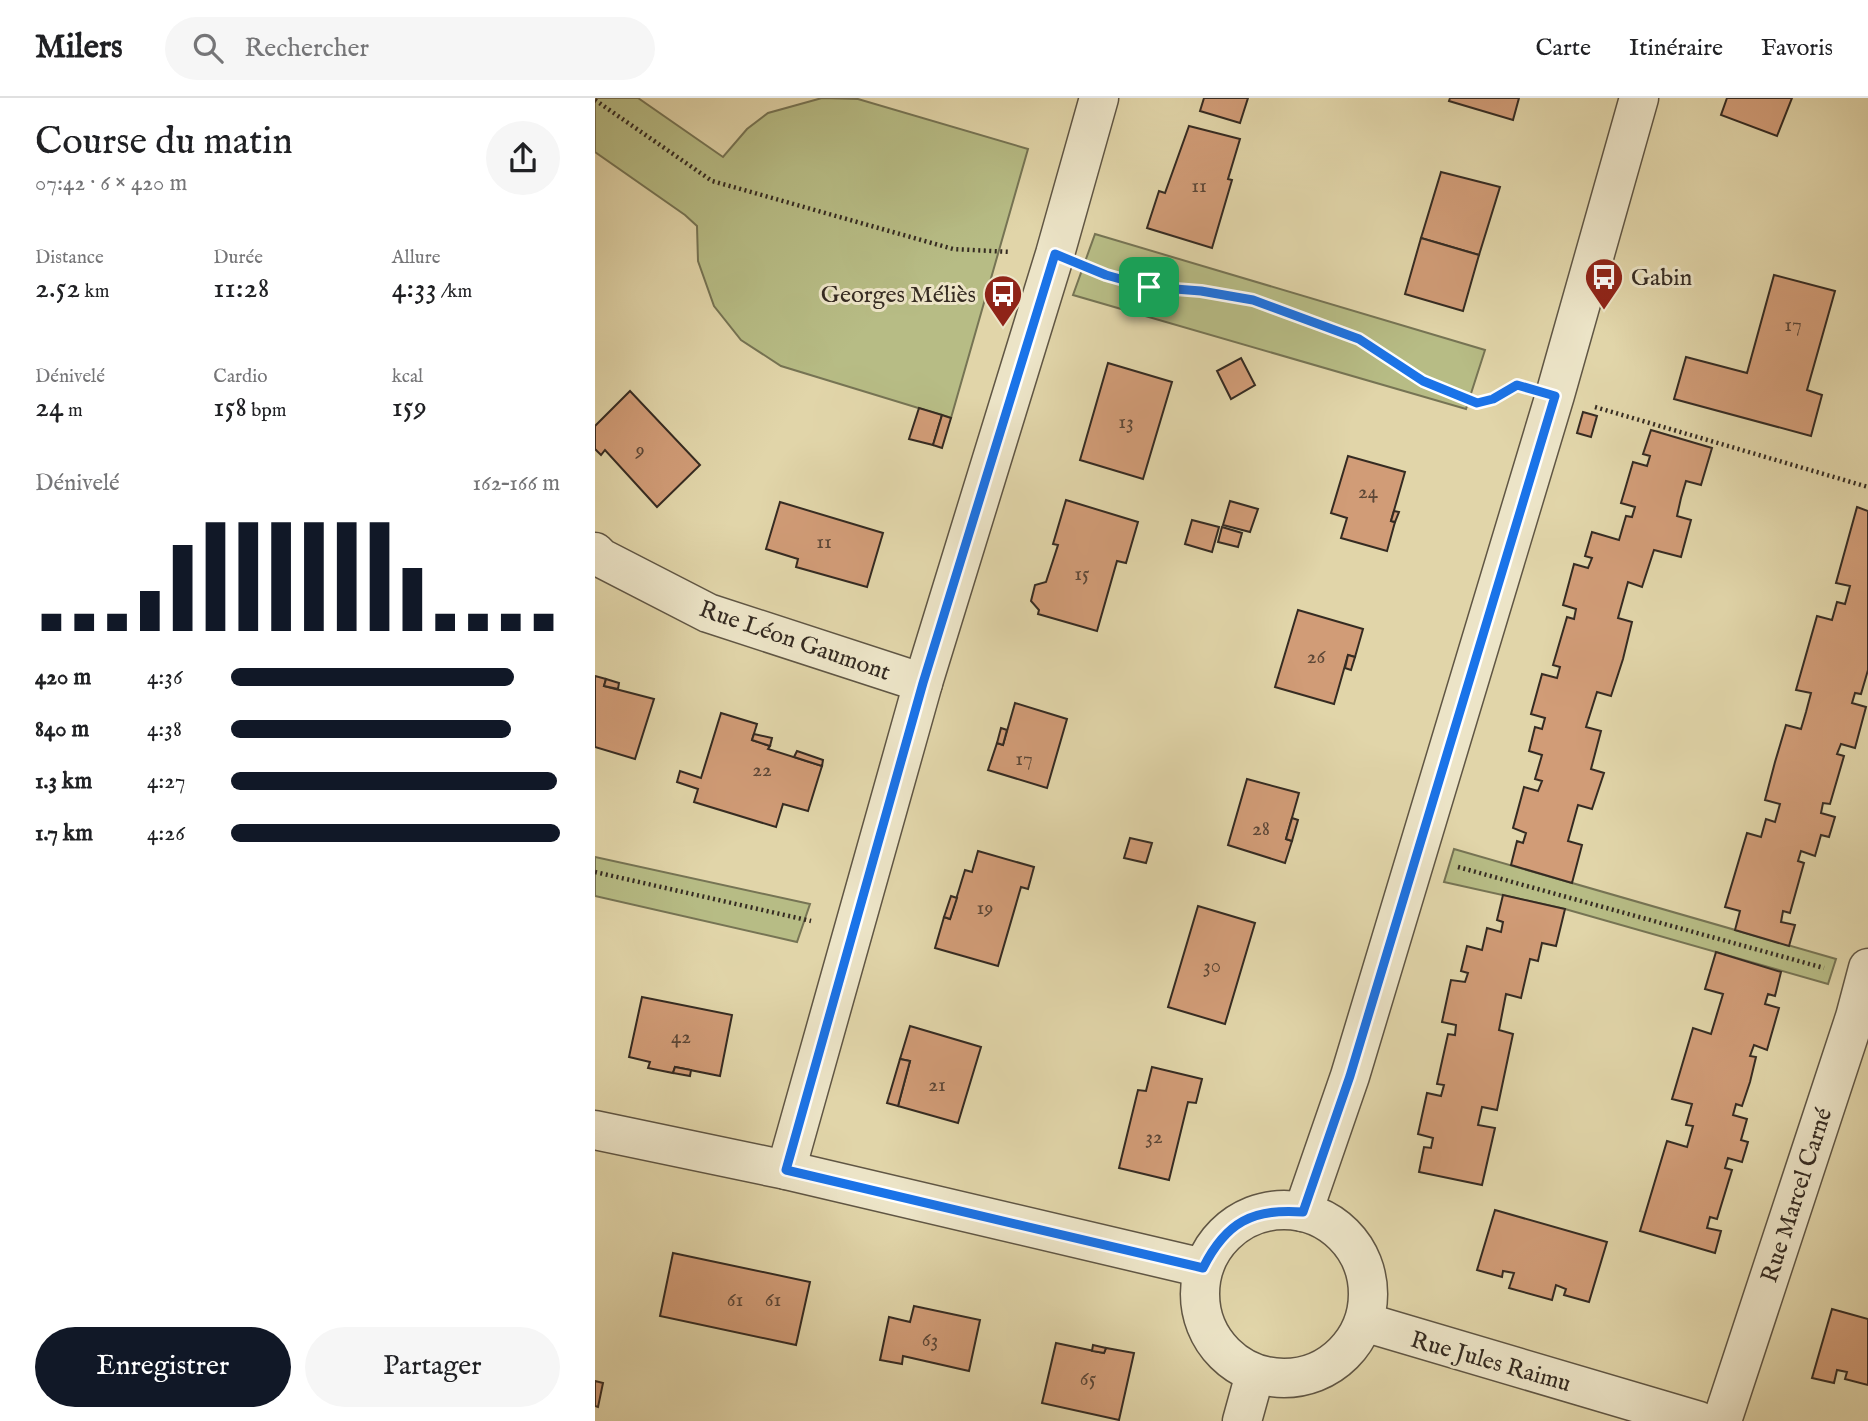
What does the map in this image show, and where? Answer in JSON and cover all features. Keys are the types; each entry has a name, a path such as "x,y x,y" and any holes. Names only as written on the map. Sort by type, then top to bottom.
{"street":[{"path":"786,1170 923,683 1055,254 1099,98"},
{"path":"1303,1212 1350,1076 1555,396 1639,98"},
{"name":"Rue Léon Gaumont","path":"595,552 601,558 708,614 923,683"},
{"name":"Rue Marcel Carné","path":"1722,1421 1864,993"},
{"path":"595,1130 786,1170 1203,1268"},
{"path":"1278,1210 1303,1212 1329,1223 1351,1242 1364,1266 1369,1294 1364,1322 1352,1345 1332,1364 1308,1376 1282,1379 1255,1374 1232,1362 1215,1343 1203,1320 1199,1294 1203,1268 1215,1245 1232,1227 1254,1215 1278,1210"},
{"name":"Rue Jules Raimu","path":"1364,1322 1699,1421"},
{"path":"1242,1421 1255,1374"}],"path":[{"path":"595,100 712,181 953,249 1055,254 1106,275 1149,287 1201,291 1253,300 1359,339 1423,381 1477,403 1493,399 1517,385 1868,487"},
{"path":"1416,855 1864,993"},
{"path":"595,872 853,931"}],"green space":[{"path":"595,98 638,98 723,157 747,129 768,113 822,98 858,99 1028,149 951,418 781,366 741,340 714,306 698,261 697,226 595,152"},
{"path":"1095,234 1485,350 1466,409 1073,295"},
{"path":"1454,849 1836,959 1828,984 1565,909 1444,882"},
{"path":"595,857 810,904 797,942 595,896"}],"building":[{"path":"1204,98 1248,98 1240,123 1200,111"},
{"path":"1450,98 1519,98 1513,120 1449,101"},
{"path":"1727,98 1792,98 1777,136 1721,115"},
{"path":"1189,126 1240,139 1228,179 1232,180 1212,248 1147,228 1159,191 1165,193"},
{"path":"1441,172 1500,187 1479,255 1421,238"},
{"path":"1421,238 1479,255 1463,311 1405,294"},
{"path":"1774,275 1835,291 1807,390 1822,395 1811,436 1674,399 1686,357 1747,373"},
{"path":"1241,358 1255,385 1231,399 1217,371"},
{"path":"1108,363 1172,382 1143,479 1080,460"},
{"path":"630,391 700,465 657,507 605,450 601,455 595,449 595,426"},
{"path":"919,408 942,415 933,445 909,439"},
{"path":"1583,412 1597,416 1591,437 1577,433"},
{"path":"942,415 951,418 942,448 933,445"},
{"path":"1651,430 1712,448 1701,485 1686,481 1681,498 1677,516 1691,520 1681,557 1654,550 1642,587 1628,582 1618,618 1632,622 1623,659 1611,696 1597,692 1586,727 1601,731 1591,769 1604,773 1592,809 1578,805 1568,841 1582,845 1572,883 1511,865 1517,841 1523,843 1526,833 1513,828 1524,787 1538,791 1542,781 1535,779 1542,755 1529,751 1535,727 1542,729 1545,718 1531,714 1542,674 1557,678 1560,667 1553,665 1567,617 1574,619 1576,609 1563,605 1574,564 1588,568 1592,558 1585,556 1592,532 1619,540 1626,516 1632,517 1635,507 1621,503 1633,462 1647,466 1650,456 1643,454"},
{"path":"1348,456 1405,472 1391,521 1395,522 1387,551 1341,538 1347,518 1331,513"},
{"path":"1066,500 1138,522 1126,563 1117,561 1097,631 1038,614 1039,610 1031,601 1035,585 1046,582 1058,545 1053,544"},
{"path":"1230,501 1258,509 1250,532 1223,525"},
{"path":"780,502 883,533 867,587 796,567 798,559 766,549"},
{"path":"1857,507 1868,511 1868,670 1861,694 1855,693 1852,703 1866,707 1855,748 1841,744 1837,754 1844,756 1830,804 1823,803 1821,813 1835,817 1829,837 1821,835 1815,856 1801,851 1798,861 1804,863 1790,913 1783,911 1781,922 1795,925 1789,946 1735,930 1740,911 1725,907 1747,833 1761,837 1766,819 1775,822 1780,804 1765,800 1786,725 1801,729 1806,712 1811,693 1796,690 1817,616 1832,620 1837,602 1845,604 1850,586 1836,583"},
{"path":"1394,511 1399,512 1395,522 1391,521"},
{"path":"1192,520 1219,527 1212,552 1185,544"},
{"path":"1222,527 1242,533 1238,547 1218,542"},
{"path":"1298,610 1363,629 1355,657 1348,655 1334,704 1275,687"},
{"path":"1348,655 1355,657 1351,670 1345,668"},
{"path":"595,676 606,679 604,686 654,699 635,759 595,747"},
{"path":"606,679 619,683 618,689 604,686"},
{"path":"1015,703 1067,719 1047,788 988,770 997,743 1003,745"},
{"path":"721,713 757,724 752,740 770,746 768,749 822,766 808,811 783,804 776,827 694,802 698,789 677,782 680,771 701,778"},
{"path":"1001,728 1007,730 1003,745 997,743"},
{"path":"754,734 772,738 770,746 752,740"},
{"path":"797,751 823,760 822,766 794,757"},
{"path":"1247,779 1299,793 1286,839 1292,841 1285,863 1228,845"},
{"path":"1292,818 1298,820 1292,841 1286,839"},
{"path":"1130,838 1152,843 1146,863 1124,858"},
{"path":"978,851 1034,867 1028,889 1021,887 998,966 935,948 944,917 950,919 965,870 972,872"},
{"path":"1503,895 1565,909 1556,946 1542,943 1538,961 1530,959 1521,998 1506,994 1499,1030 1513,1034 1497,1110 1482,1107 1478,1125 1495,1128 1482,1185 1419,1172 1424,1147 1431,1148 1433,1138 1418,1134 1427,1093 1441,1096 1444,1085 1437,1084 1448,1034 1455,1035 1456,1025 1442,1022 1451,980 1465,982 1468,973 1461,971 1467,946 1482,950 1487,928 1501,932 1503,922 1497,920"},
{"path":"951,896 957,898 950,919 944,917"},
{"path":"1198,906 1255,923 1225,1024 1168,1007"},
{"path":"1716,952 1781,972 1775,996 1768,994 1765,1004 1779,1008 1767,1050 1754,1045 1750,1056 1756,1057 1750,1082 1742,1106 1736,1104 1733,1115 1747,1119 1741,1140 1748,1142 1742,1162 1728,1158 1725,1168 1732,1170 1717,1219 1710,1217 1707,1228 1721,1231 1715,1253 1640,1231 1667,1141 1687,1147 1693,1126 1686,1125 1692,1104 1672,1099 1693,1028 1711,1034 1723,994 1705,989"},
{"path":"642,997 732,1015 720,1076 675,1067 673,1073 648,1068 650,1062 629,1057"},
{"path":"910,1026 981,1047 958,1123 898,1106 910,1061 900,1059"},
{"path":"900,1059 910,1061 898,1106 887,1103"},
{"path":"675,1067 691,1070 690,1076 673,1073"},
{"path":"1152,1067 1202,1079 1196,1103 1188,1102 1169,1180 1119,1168 1138,1090 1146,1091"},
{"path":"1495,1210 1607,1242 1589,1302 1564,1295 1566,1289 1556,1285 1552,1300 1509,1288 1514,1273 1503,1271 1502,1277 1477,1270"},
{"path":"673,1253 810,1282 796,1345 660,1316"},
{"path":"914,1306 980,1320 969,1371 903,1356 902,1364 880,1360 889,1317 910,1322"},
{"path":"1832,1309 1868,1319 1868,1385 1845,1379 1847,1372 1837,1370 1834,1383 1812,1378"},
{"path":"1056,1343 1104,1353 1106,1348 1134,1353 1119,1420 1042,1403"},
{"path":"1093,1345 1106,1348 1104,1353 1092,1351"},
{"path":"595,1381 603,1383 598,1407 595,1406"}],"place":[{"name":"Gabin","path":"1604,311"},
{"name":"Georges Méliès","path":"1003,328"}],"route":[{"path":"1055,254 1106,275 1149,287 1201,291 1253,300 1359,339 1423,381 1477,403 1493,399 1517,385 1555,396 1350,1076 1303,1212 1278,1210 1254,1215 1232,1227 1215,1245 1203,1268 786,1170 923,683 1055,254"}]}
